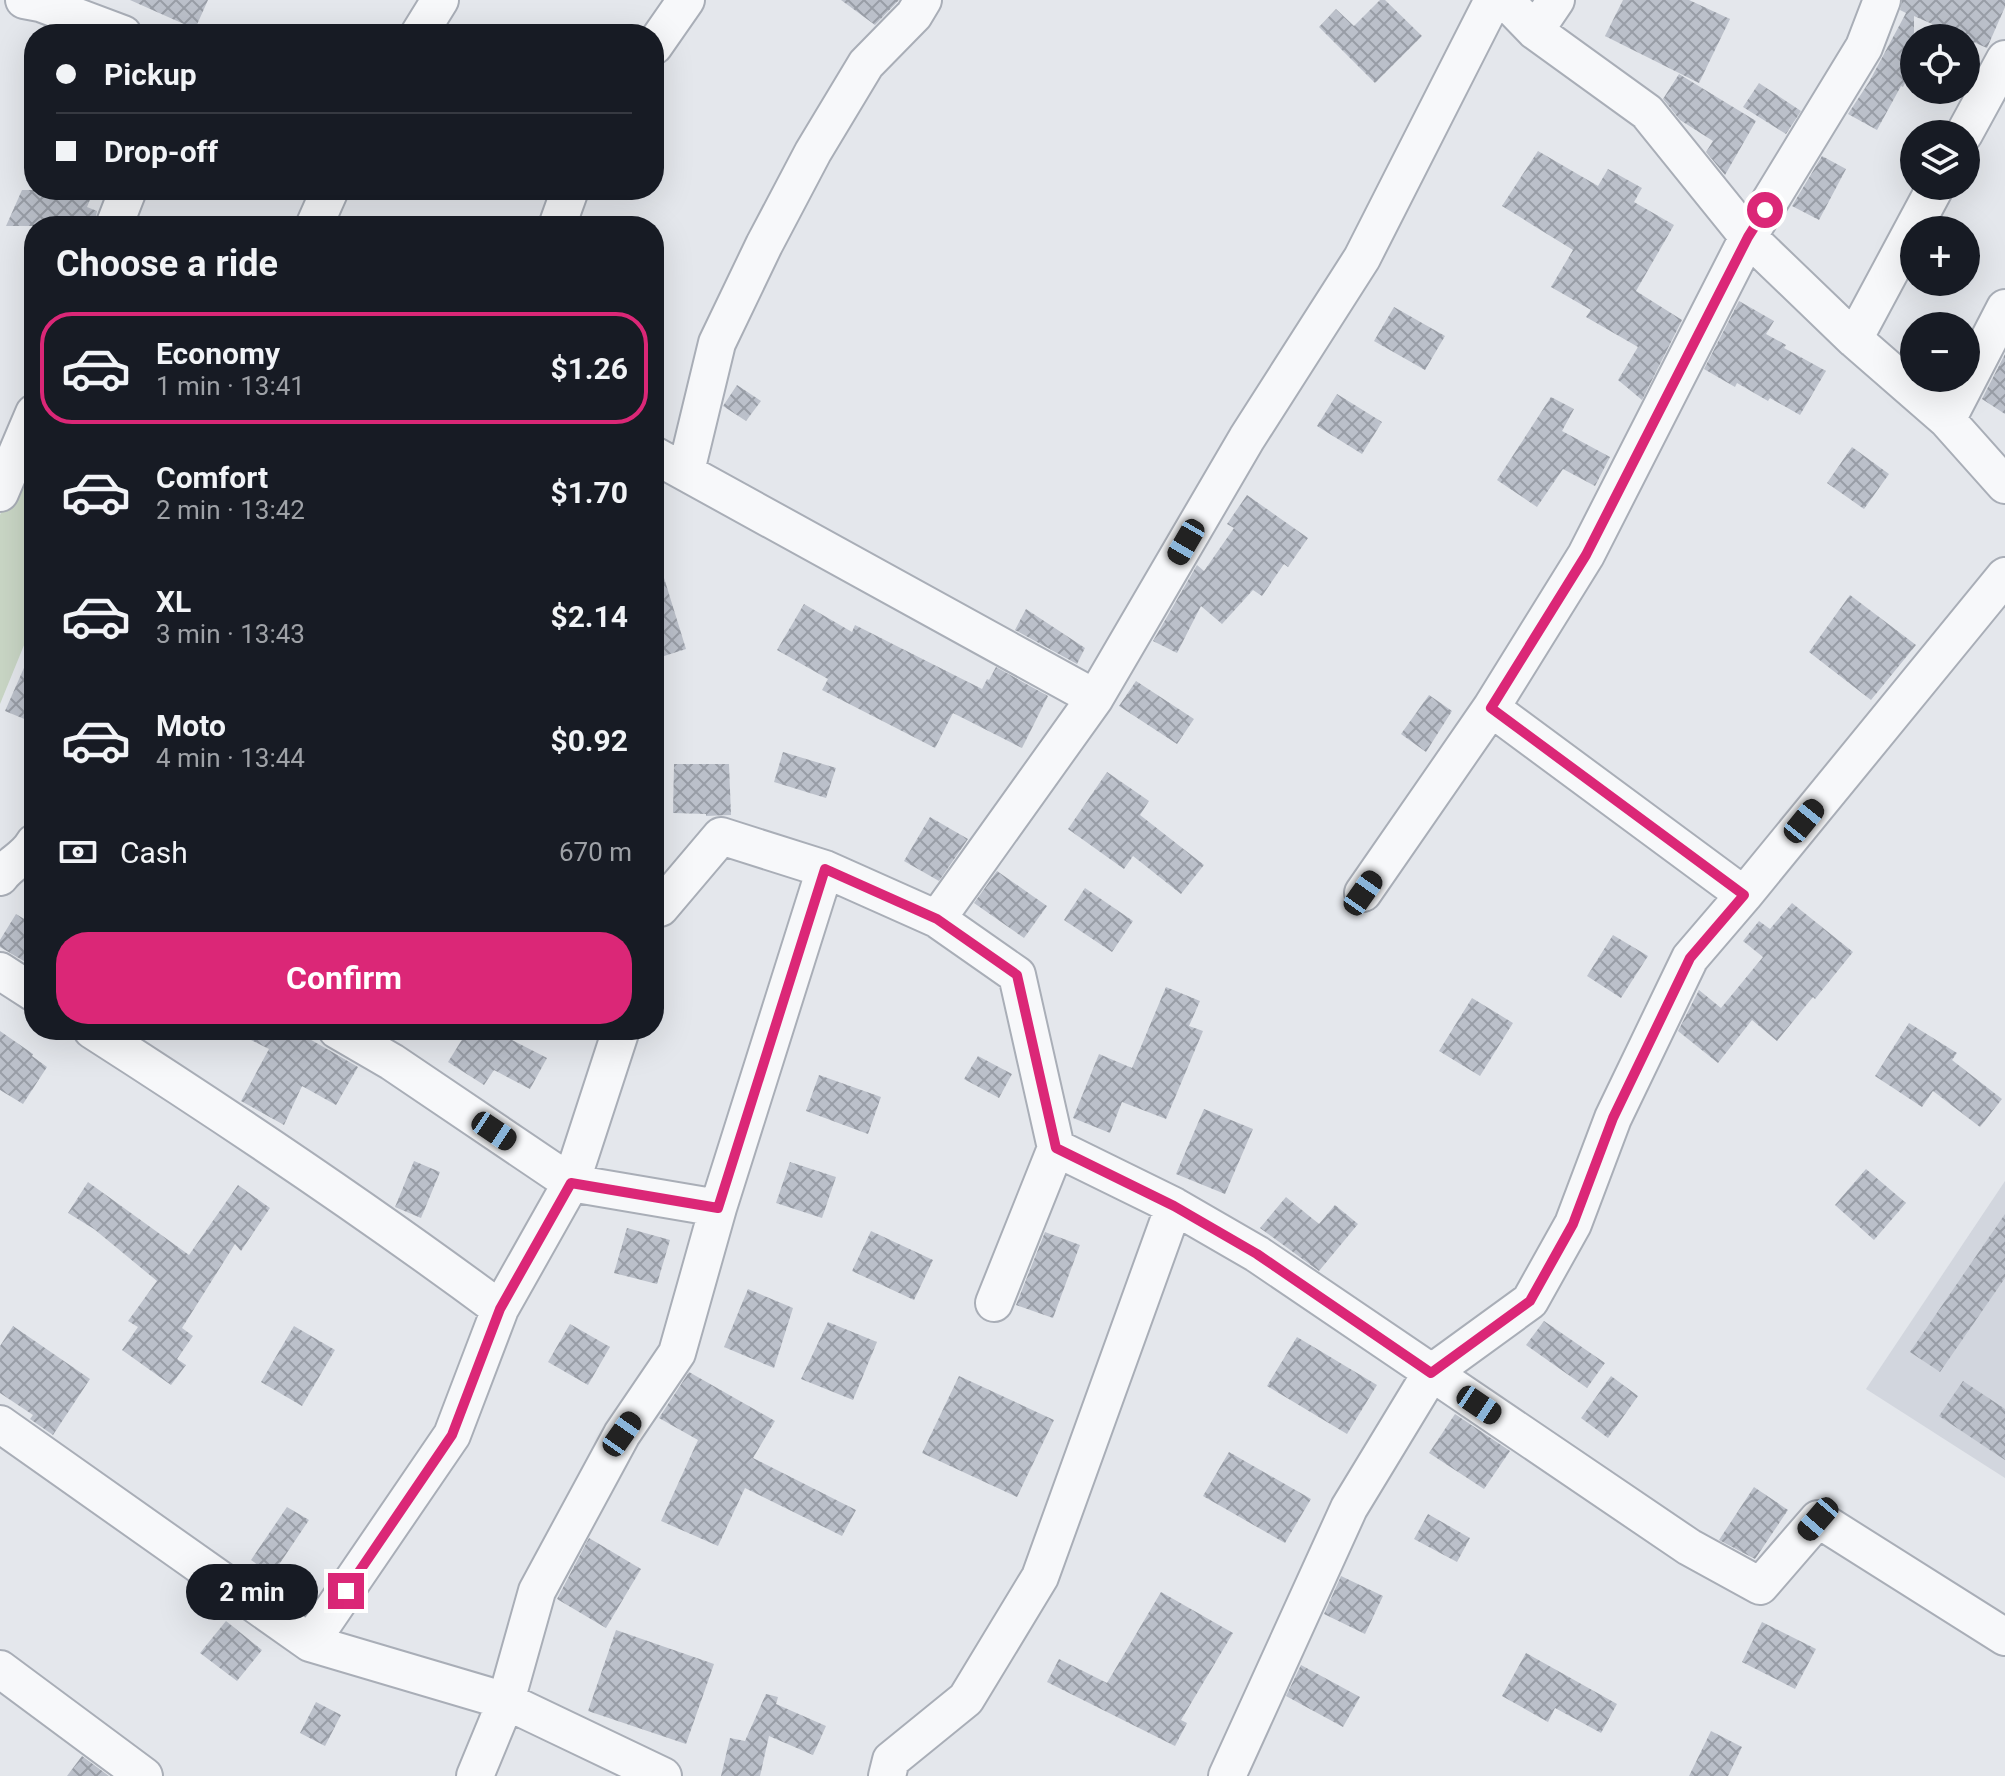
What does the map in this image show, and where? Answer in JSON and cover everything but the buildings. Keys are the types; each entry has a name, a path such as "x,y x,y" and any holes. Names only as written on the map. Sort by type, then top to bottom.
{"street":[{"path":"24,0 96,24"},
{"path":"425,24 440,0"},
{"path":"664,32 686,0"},
{"path":"686,471 717,343 764,245 813,152 866,64 914,15 923,0"},
{"path":"937,919 1095,698 1247,438 1362,258 1493,0"},
{"path":"1505,0 1535,31 1647,112 1748,237 1854,339 1947,420 2005,485"},
{"path":"1535,31 1556,0"},
{"path":"1363,893 1491,708 1586,555 1748,237 1864,47 1882,0"},
{"path":"1972,120 2005,59"},
{"path":"1854,339 1928,200"},
{"path":"1947,420 2005,308"},
{"path":"0,493 24,437"},
{"path":"664,460 1095,698"},
{"path":"1227,1776 1349,1508 1431,1373 1530,1301 1573,1224 1613,1118 1690,958 2005,576"},
{"path":"1491,708 1744,895"},
{"path":"664,904 721,836 825,869 937,919 1017,975 1056,1148 994,1303"},
{"path":"475,1776 506,1701 537,1591 622,1434 677,1353 718,1208 825,869"},
{"path":"0,971 24,987"},
{"path":"108,1040 392,1230 500,1309"},
{"path":"354,1040 392,1062 571,1183 718,1208"},
{"path":"310,1643 452,1435 500,1309 571,1183 618,1040"},
{"path":"1056,1148 1174,1206 1257,1254 1689,1547 1760,1586 1818,1519 2005,1637"},
{"path":"887,1776 891,1760 966,1699 1040,1577 1174,1206"},
{"path":"0,1424 310,1643 506,1701 663,1776"},
{"path":"0,1669 144,1776"}],"shaded area":[{"path":"2005,1181 2005,1478 1866,1389"}],"green space":[{"path":"24,459 24,645 0,704 0,515"}],"route":[{"path":"346,1591 452,1435 500,1309 571,1183 718,1208 825,869 937,919 1017,975 1056,1148 1174,1206 1257,1254 1431,1373 1530,1301 1573,1224 1613,1118 1690,958 1744,895 1491,708 1586,555 1748,237 1765,210"}]}
